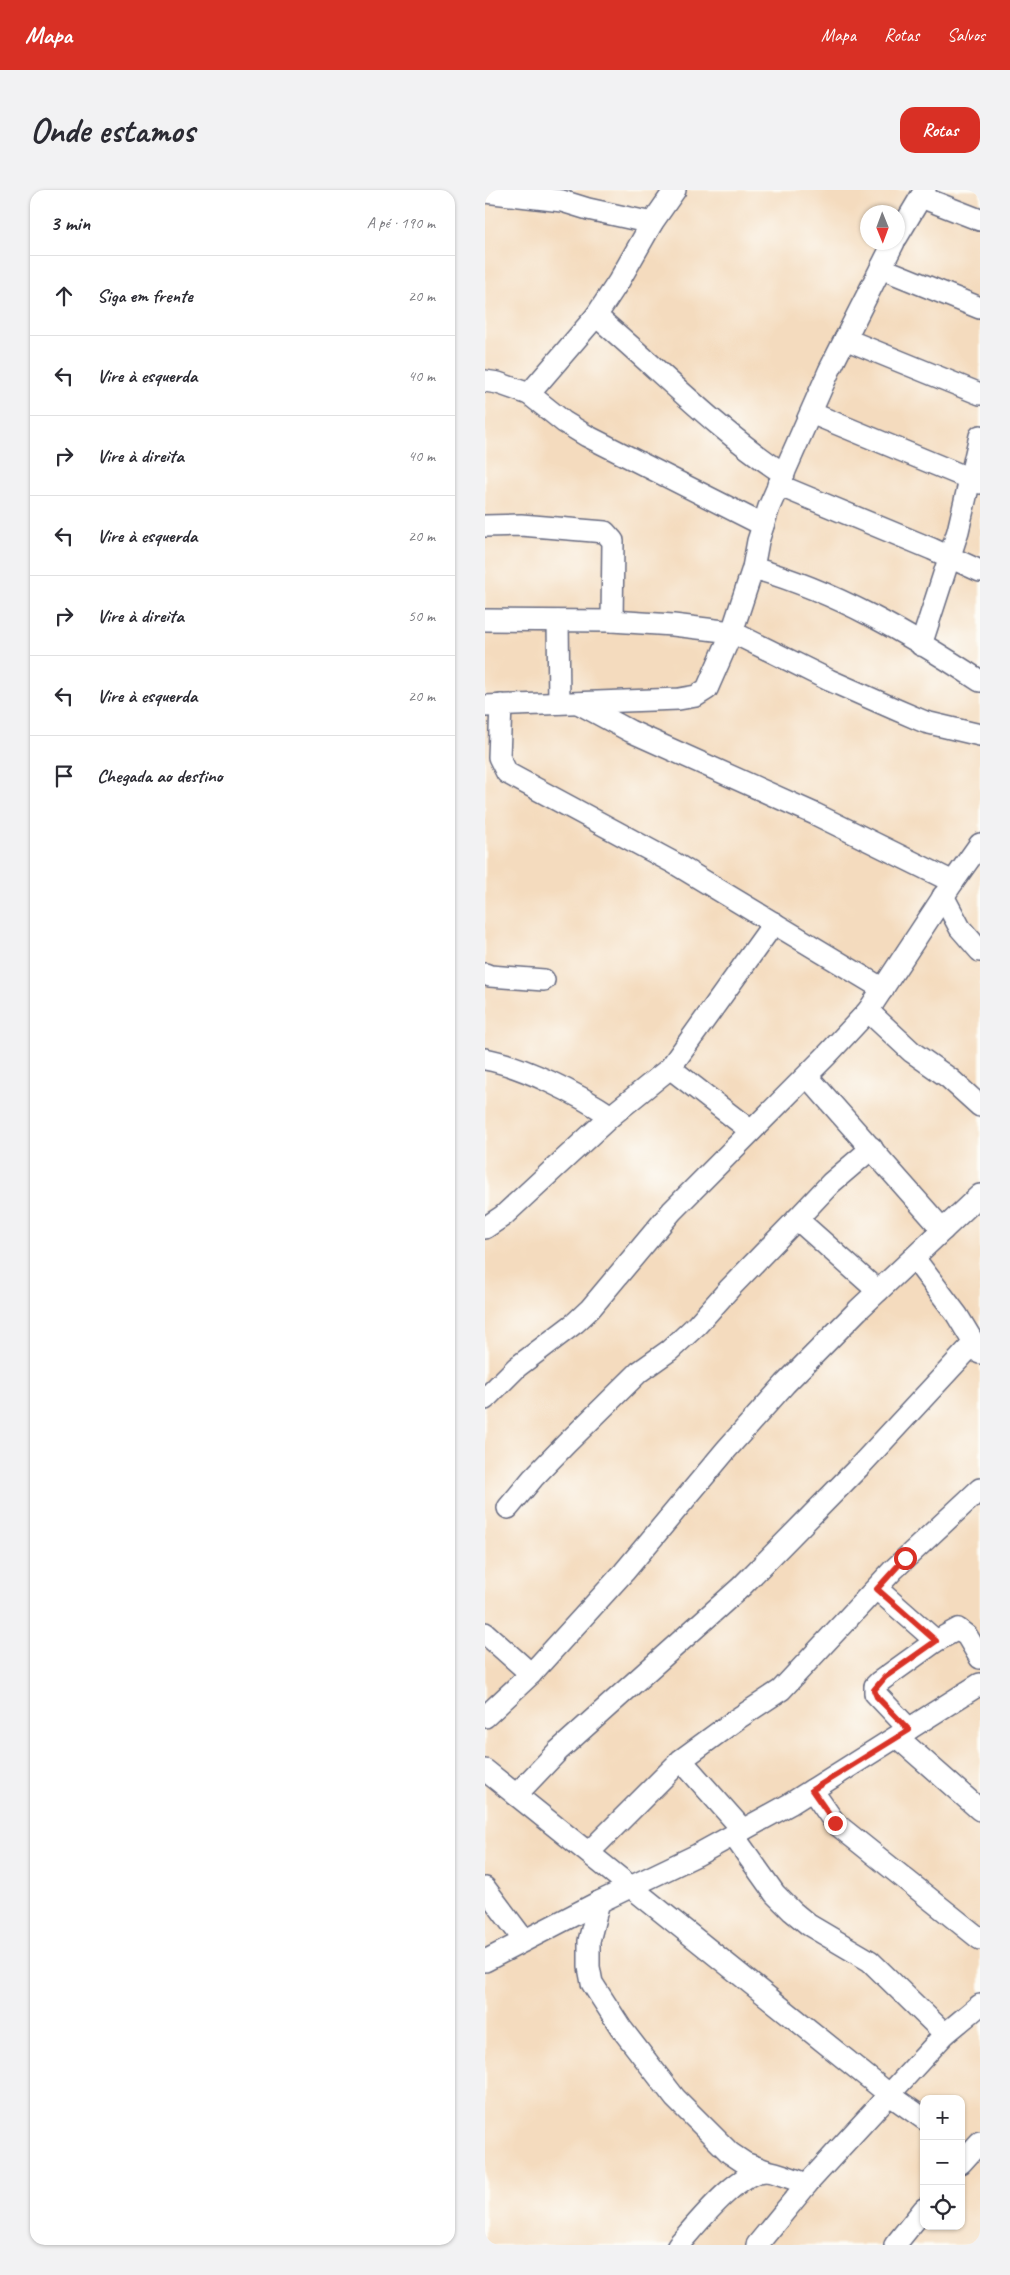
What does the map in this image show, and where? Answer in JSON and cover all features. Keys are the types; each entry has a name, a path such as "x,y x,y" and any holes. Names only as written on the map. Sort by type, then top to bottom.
{"street":[{"path":"529,394 595,316 619,281 652,223 675,190"},
{"path":"487,191 564,196 652,223"},
{"path":"905,224 923,194 980,220"},
{"path":"883,989 674,863 507,773 499,757 493,706 679,699 702,694 707,689 732,632 753,568 763,525 781,480 845,339 890,250"},
{"path":"881,268 980,308"},
{"path":"595,316 630,345 702,412 754,454 781,480 980,571"},
{"path":"845,339 980,394"},
{"path":"485,364 492,382 529,394 563,422 587,436 763,525"},
{"path":"811,413 975,480"},
{"path":"921,644 975,480 980,436"},
{"path":"485,526 521,524 605,532 613,541 614,549 612,621"},
{"path":"753,568 831,595 889,625 960,667 980,682"},
{"path":"485,620 612,621 673,625 732,632 829,680 897,710 934,724 980,735"},
{"path":"558,621 569,703"},
{"path":"569,703 806,810 948,889 961,928 980,951"},
{"path":"485,1399 517,1367 575,1323 590,1309 672,1211 807,1076 868,1011 948,889 980,844"},
{"path":"485,1228 503,1216 611,1116 670,1068 774,924"},
{"path":"485,974 544,980"},
{"path":"868,1011 912,1052 949,1078 980,1106"},
{"path":"485,1059 525,1072 593,1104 611,1116"},
{"path":"670,1068 751,1131"},
{"path":"807,1076 943,1230"},
{"path":"508,1508 533,1478 566,1444 639,1372 670,1350 697,1325 831,1183 872,1148"},
{"path":"485,1717 531,1674 624,1572 726,1450 785,1384 980,1195"},
{"path":"797,1219 879,1291"},
{"path":"516,1795 558,1752 747,1581 977,1348 957,1315 914,1258"},
{"path":"589,1852 681,1760 737,1718 781,1690 918,1545 980,1489"},
{"path":"877,1589 936,1641"},
{"path":"980,1658 967,1636 958,1628 885,1677 874,1690 903,1733 980,1810"},
{"path":"485,1633 531,1674"},
{"path":"485,1961 738,1832 812,1790 980,1684"},
{"path":"681,1760 738,1832 775,1894 809,1925 870,1961 945,2034"},
{"path":"485,1770 920,2117"},
{"path":"812,1790 835,1823 980,1939"},
{"path":"485,1888 524,1940"},
{"path":"599,1902 589,1941 589,1967 592,1983 621,2028 675,2098 730,2153 745,2163 807,2184"},
{"path":"757,2245 807,2184 945,2034 980,2005"},
{"path":"678,2245 712,2206 732,2188 755,2174 767,2171"},
{"path":"895,2245 920,2214"}],"route":[{"path":"835,1823 812,1790 909,1730 877,1697 874,1690 875,1686 936,1641 877,1589 905,1558"}]}
